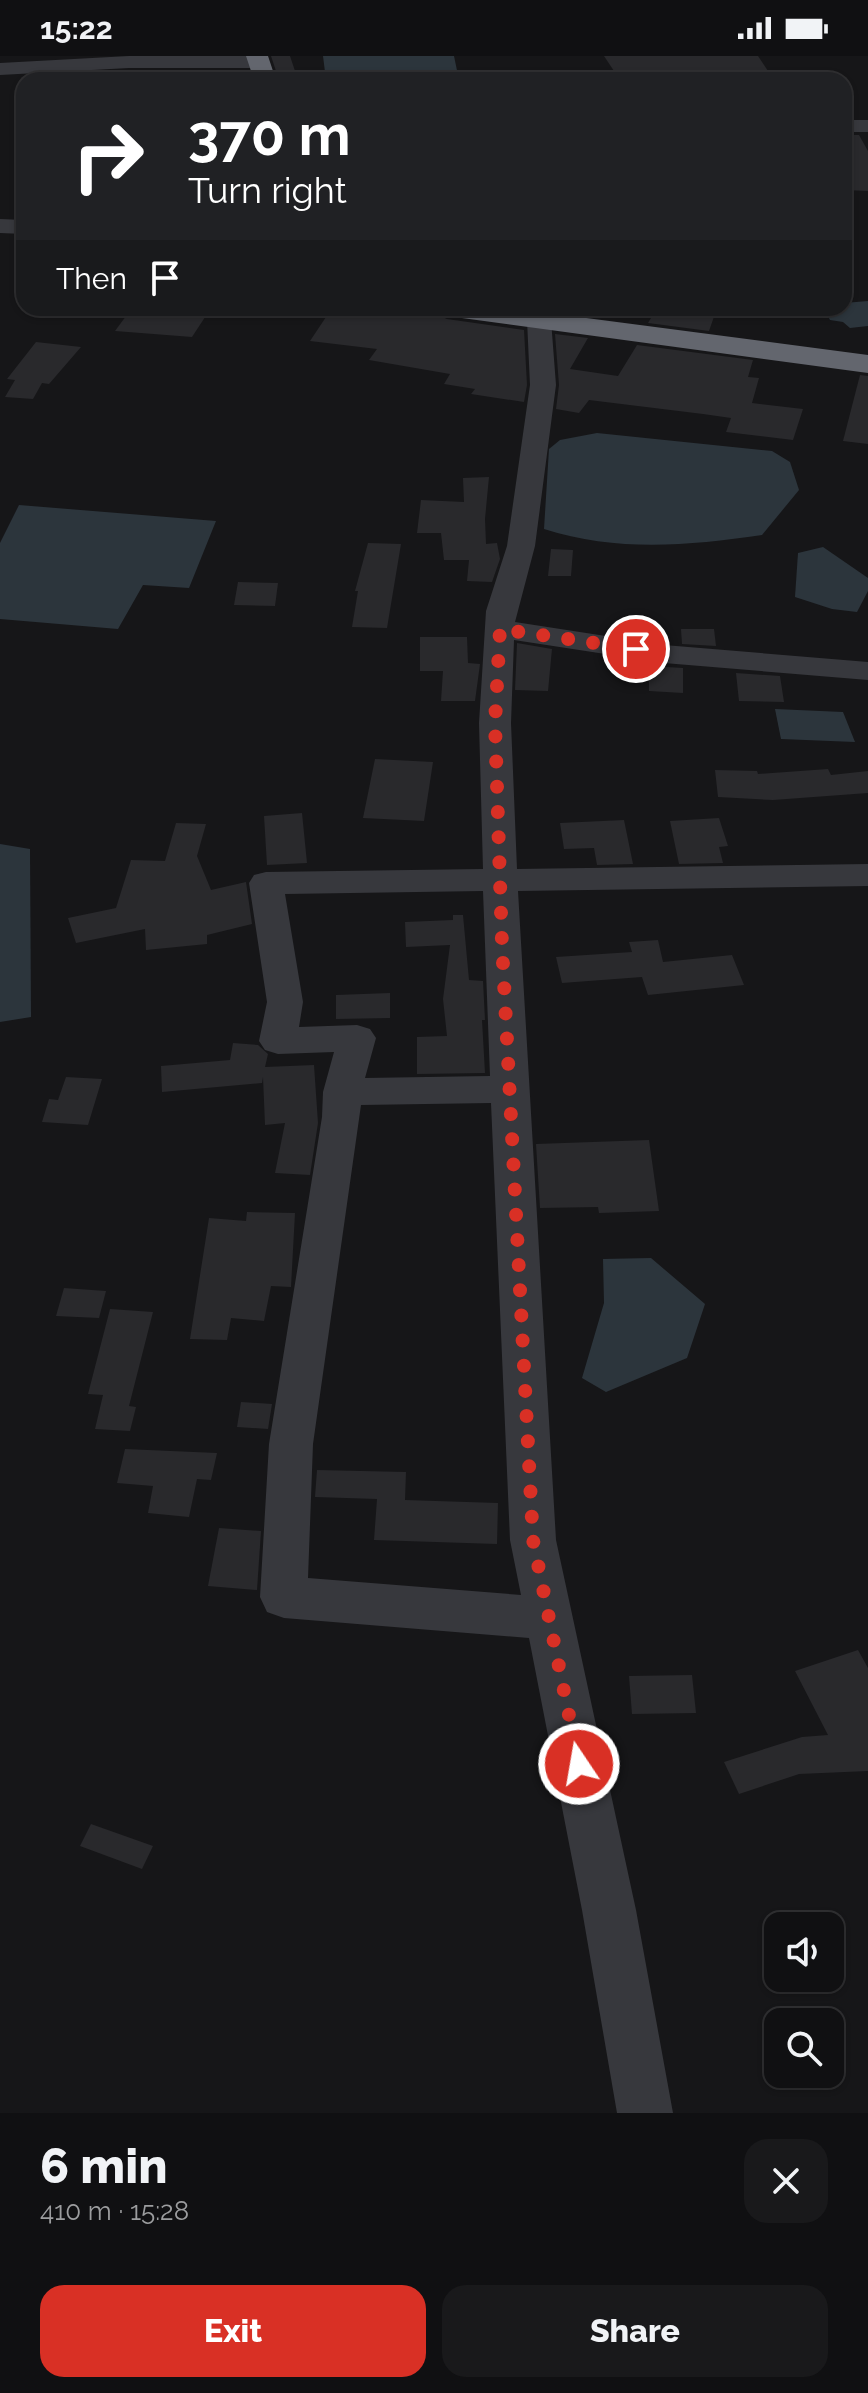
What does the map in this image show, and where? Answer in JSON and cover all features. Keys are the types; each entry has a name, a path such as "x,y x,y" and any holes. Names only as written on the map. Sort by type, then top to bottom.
{"highway":[{"path":"508,316 868,364"}],"street":[{"path":"0,69 129,62 260,66"},
{"path":"539,320 543,385 521,546 501,611 495,723 533,1540 609,1910 643,2112"},
{"path":"500,629 664,654 868,671"},
{"path":"549,1618 284,1597 291,1444 341,1117 342,1092 357,1038 278,1041 285,1002 266,883 868,875"},
{"path":"342,1092 510,1089"}],"shaded area":[{"path":"323,56 454,56 457,72 325,72"},
{"path":"868,301 868,326 850,328 843,322 830,320 828,316 852,316 852,302"},
{"path":"597,433 772,451 790,462 799,490 762,535 652,545 598,541 544,529 549,449 560,440"},
{"path":"19,505 216,521 189,588 143,585 118,629 0,619 0,543"},
{"path":"823,547 868,578 868,591 857,612 832,609 795,597 798,553"},
{"path":"775,709 843,712 855,742 781,739"},
{"path":"0,844 30,849 31,1017 0,1022"},
{"path":"651,1258 705,1304 687,1358 606,1392 582,1378 604,1303 603,1259"}],"building":[{"path":"271,56 290,56 295,72 276,72"},
{"path":"604,56 758,56 769,72 615,72"},
{"path":"248,71 248,72 197,72"},
{"path":"852,135 859,135 868,151 868,191 852,190"},
{"path":"126,316 206,316 192,337 115,331"},
{"path":"327,316 440,316 524,330 527,385 524,402 471,394 475,389 444,384 450,374 369,360 377,349 310,341"},
{"path":"652,316 714,316 709,331 648,323"},
{"path":"555,334 588,338 570,369 618,376 637,345 753,360 748,377 759,378 752,403 803,409 793,440 726,432 731,418 703,414 589,400 579,413 556,409 559,385"},
{"path":"36,342 81,347 49,384 42,383 33,399 5,397 15,380 7,379"},
{"path":"860,375 868,376 868,444 843,441"},
{"path":"489,477 486,544 497,543 500,559 492,582 467,581 469,560 444,560 441,533 417,533 421,500 464,502 463,478"},
{"path":"368,543 401,544 387,628 352,627 358,591 355,591"},
{"path":"551,549 573,550 571,576 548,576"},
{"path":"238,582 278,583 275,606 234,605"},
{"path":"681,629 714,629 716,646 682,644"},
{"path":"420,637 467,637 468,663 480,664 475,701 441,701 443,671 420,671"},
{"path":"517,643 552,649 548,691 515,690"},
{"path":"649,666 683,668 683,693 649,691"},
{"path":"736,673 780,676 784,702 739,701"},
{"path":"375,759 433,762 424,821 363,818"},
{"path":"828,769 831,775 868,771 868,793 773,800 718,797 715,770 757,771 758,774"},
{"path":"302,813 307,863 267,865 264,816"},
{"path":"719,818 728,846 719,847 723,863 679,864 670,821"},
{"path":"624,820 633,864 597,865 594,848 564,849 560,823"},
{"path":"176,823 206,824 197,856 211,890 246,882 252,924 207,935 207,944 146,950 145,929 76,943 68,918 116,908 131,860 165,861"},
{"path":"453,915 463,915 469,980 483,981 485,1073 417,1074 417,1037 447,1036 443,999 450,945 406,947 405,922 453,920"},
{"path":"658,940 663,962 732,955 744,985 648,995 642,977 562,983 556,957 632,952 629,942"},
{"path":"390,993 390,1018 336,1019 336,995"},
{"path":"233,1043 258,1045 268,1054 265,1067 314,1065 318,1123 310,1175 275,1173 285,1123 265,1125 263,1077 262,1083 162,1092 161,1066 230,1060"},
{"path":"66,1077 102,1079 88,1125 42,1122 49,1099 58,1100"},
{"path":"649,1140 659,1211 599,1213 598,1207 540,1208 536,1144"},
{"path":"247,1212 295,1213 291,1287 271,1286 264,1321 231,1318 227,1340 190,1339 209,1218 246,1221"},
{"path":"64,1288 106,1291 99,1318 56,1316"},
{"path":"110,1309 153,1312 129,1406 136,1407 130,1431 95,1429 103,1395 88,1394"},
{"path":"241,1402 272,1404 268,1429 237,1427"},
{"path":"125,1449 217,1453 211,1480 197,1479 189,1517 148,1513 153,1486 117,1483"},
{"path":"317,1470 406,1472 405,1500 498,1503 497,1544 374,1540 377,1499 315,1497"},
{"path":"219,1528 261,1531 257,1590 208,1586"},
{"path":"858,1650 868,1668 868,1771 799,1774 739,1794 724,1762 802,1737 828,1735 795,1671"},
{"path":"692,1675 696,1713 632,1714 629,1676"},
{"path":"91,1824 153,1846 142,1869 80,1846"}],"route":[{"path":"579,1764 533,1540 502,944 495,723 500,629 636,649"}]}
